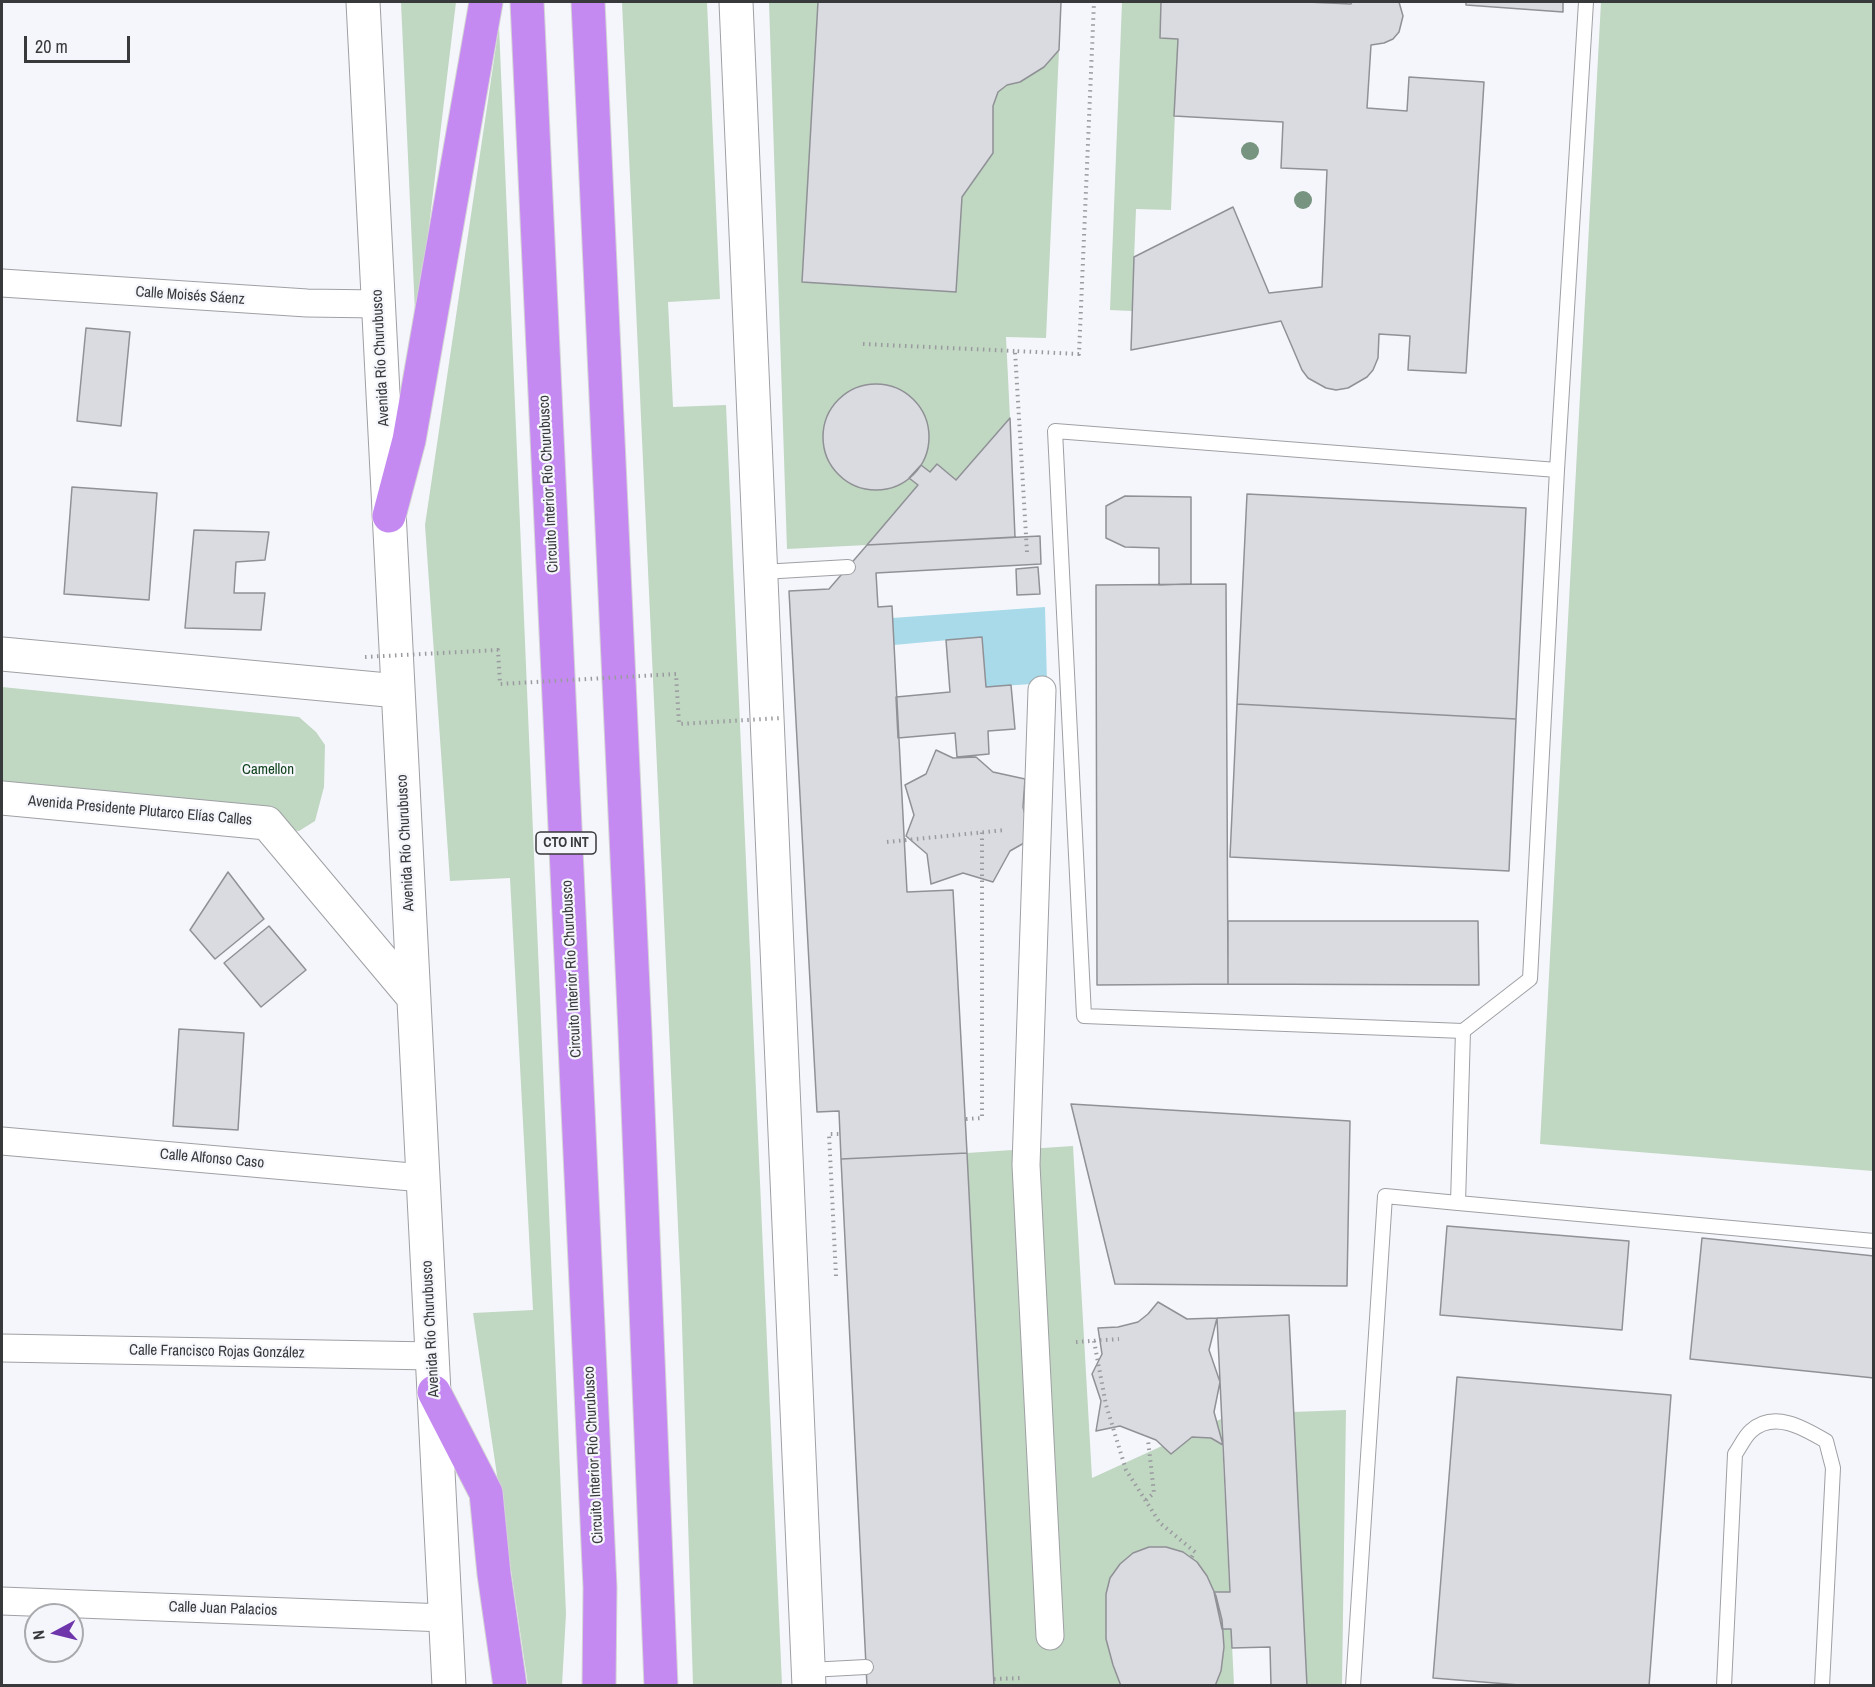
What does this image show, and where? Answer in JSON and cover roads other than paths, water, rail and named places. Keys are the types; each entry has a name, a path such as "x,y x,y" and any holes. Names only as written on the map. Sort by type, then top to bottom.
{"highway":[{"path":"389,516 409,440 486,2"},
{"name":"Circuito Interior Río Churubusco","path":"527,2 600,1587 598,1686"},
{"path":"588,2 634,1020 661,1686"},
{"path":"434,1392 486,1493 494,1574 510,1686"}],"main road":[{"name":"Avenida Río Churubusco","path":"363,2 448,1686"},
{"path":"735,2 762,572 809,1678"},
{"path":"2,654 398,691"},
{"name":"Avenida Presidente Plutarco Elías Calles","path":"2,798 267,823 414,998"}],"street":[{"name":"Calle Moisés Sáenz","path":"2,283 307,303 378,304"},
{"path":"1042,690 1026,1165 1050,1636"},
{"name":"Calle Alfonso Caso","path":"2,1141 423,1178"},
{"name":"Calle Francisco Rojas González","path":"2,1348 432,1356"},
{"name":"Calle Juan Palacios","path":"2,1601 446,1618"}],"lane":[{"path":"1557,470 1055,431 1084,1016 1463,1031 1530,979 1557,470 1586,2"},
{"path":"762,572 848,567"},
{"path":"1458,1203 1463,1031"},
{"path":"1353,1686 1384,1196 1874,1241"},
{"path":"1724,1686 1735,1454 1752,1430 1774,1420 1804,1428 1826,1441 1833,1468 1822,1686"},
{"path":"809,1678 866,1667"}],"water":[{"path":"1045,607 1047,683 986,687 981,637 894,645 892,618"}],"park label":[{"name":"Camellon","path":"268,770"}]}
